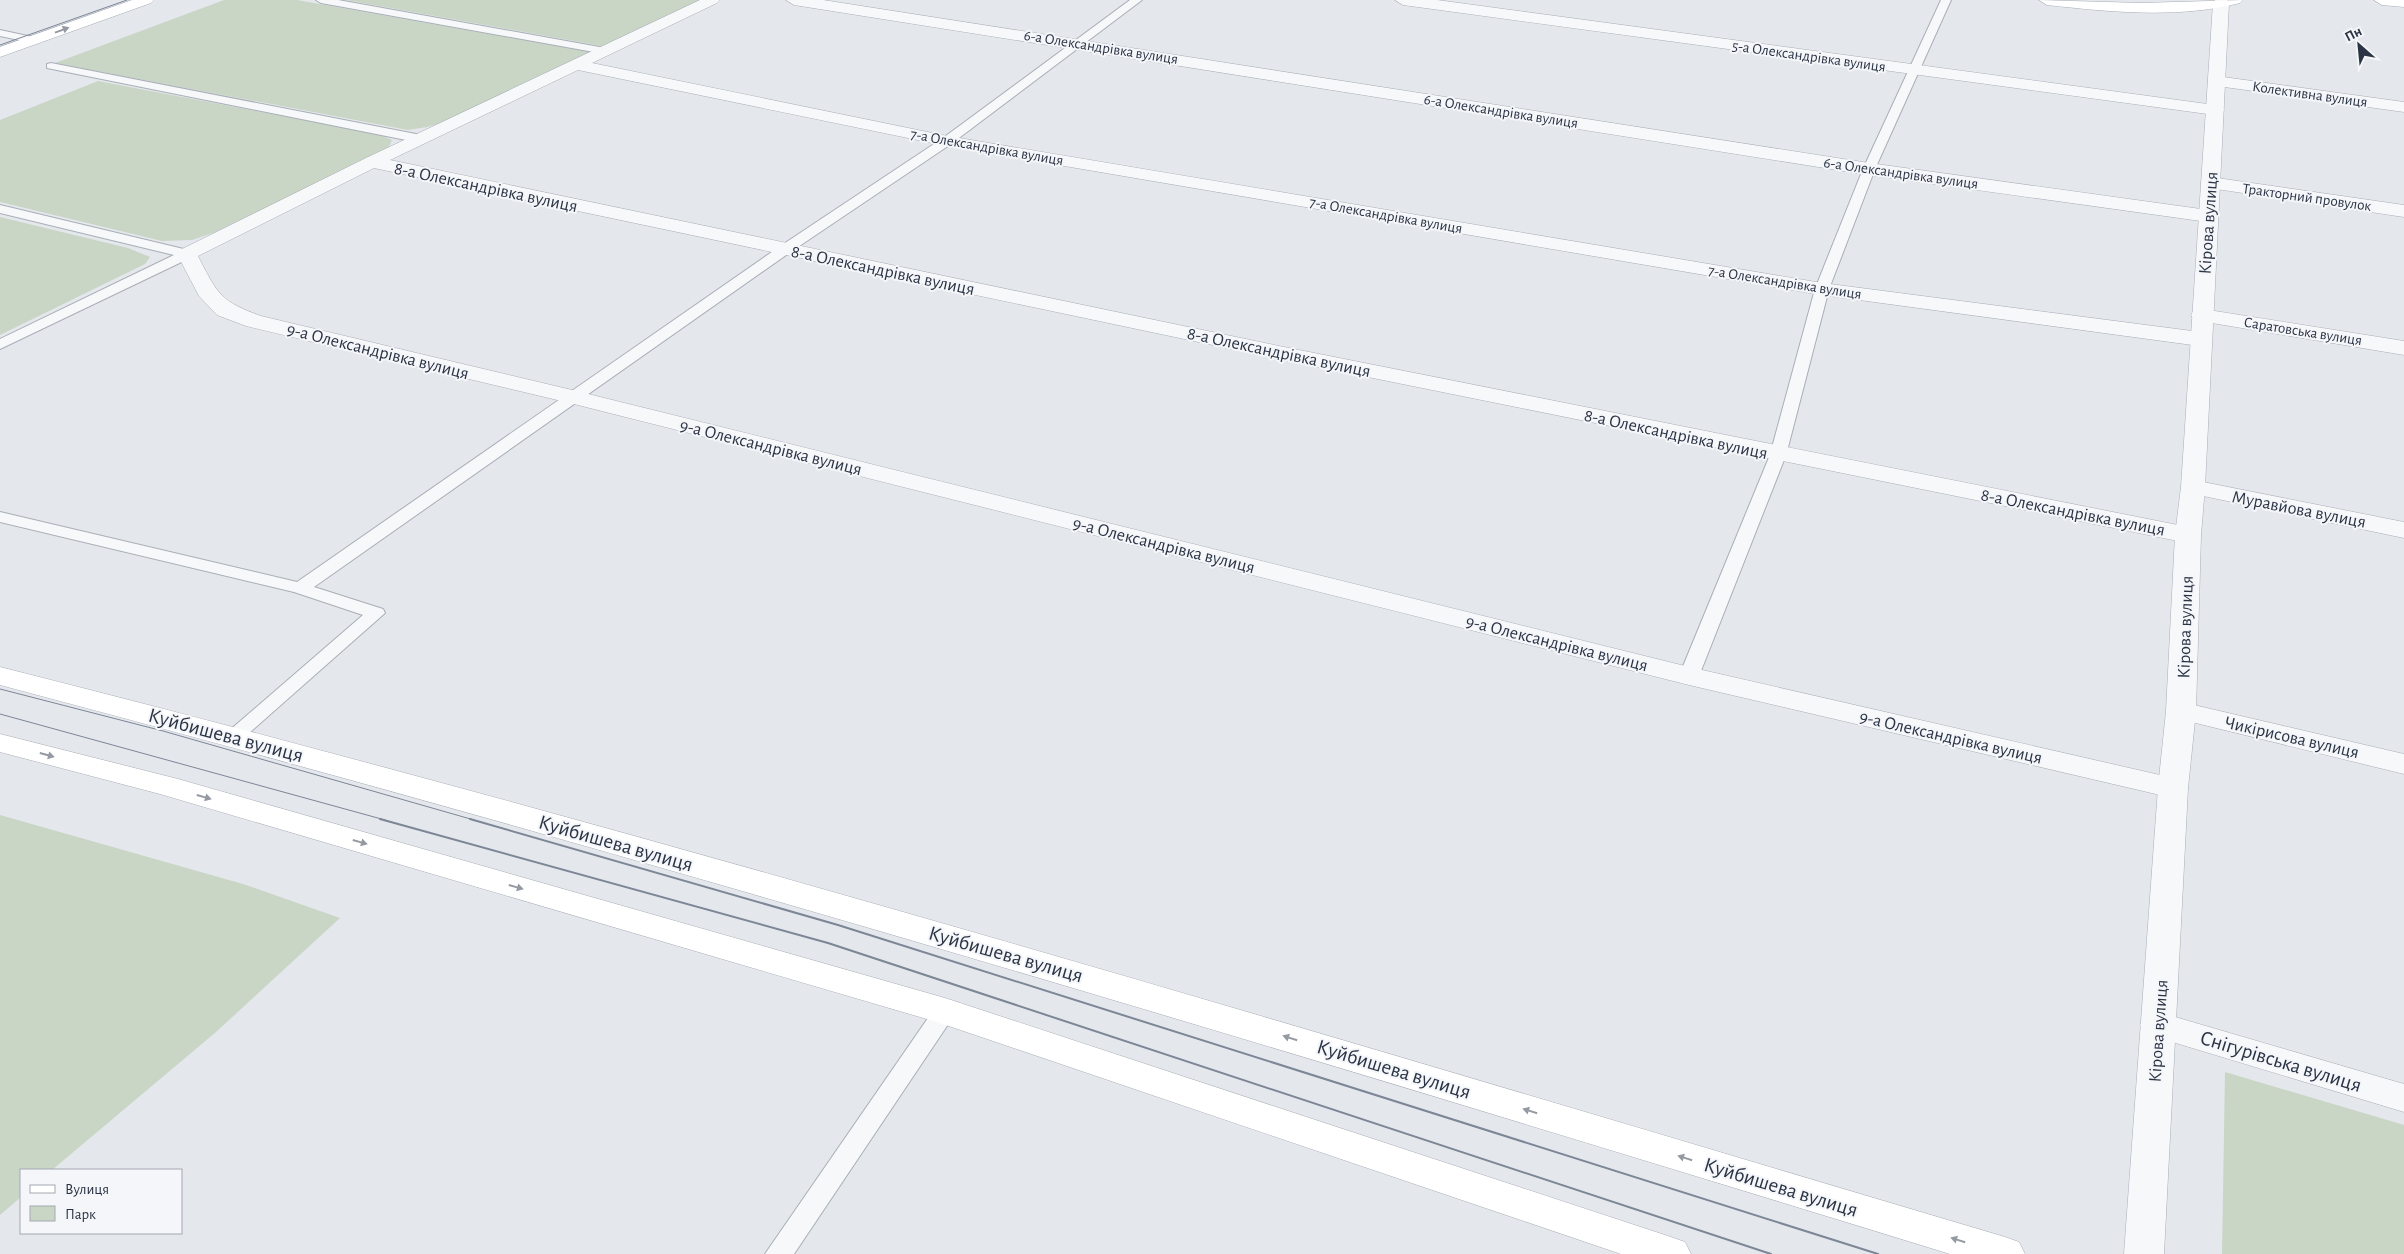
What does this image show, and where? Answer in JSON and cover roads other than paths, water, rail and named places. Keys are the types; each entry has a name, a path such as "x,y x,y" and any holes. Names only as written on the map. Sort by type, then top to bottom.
{"main road":[{"path":"0,52 146,0"},
{"path":"2047,0 2143,10 2226,1"},
{"path":"2382,0 2404,2"},
{"path":"1,34 36,23"},
{"name":"Куйбишева вулиця","path":"0,676 233,736 1036,961 2005,1254"},
{"path":"0,743 167,786 945,1011 1671,1254"}],"street":[{"path":"187,254 372,162 712,0"},
{"name":"6-а Олександрівка вулиця","path":"794,0 1076,43 1869,170 2208,216"},
{"name":"5-а Олександрівка вулиця","path":"1403,0 2215,110"},
{"name":"Кірова вулиця","path":"2144,1254 2173,788 2181,711 2188,535 2193,487 2216,81 2226,1"},
{"name":"7-а Олександрівка вулиця","path":"576,65 947,141 1822,290 2201,327"},
{"name":"Колективна вулиця","path":"2216,81 2404,107"},
{"name":"8-а Олександрівка вулиця","path":"372,162 784,250 1778,455 2188,535"},
{"name":"Тракторний провулок","path":"2210,183 2404,211"},
{"name":"9-а Олександрівка вулиця","path":"187,254 206,292 225,310 254,321 572,398 1689,676 2173,788"},
{"name":"Саратовська вулиця","path":"2201,327 2404,348"},
{"name":"Муравйова вулиця","path":"2193,487 2404,530"},
{"name":"Чикірисова вулиця","path":"2181,711 2404,764"},
{"name":"Снігурівська вулиця","path":"2158,1025 2404,1098"}],"lane":[{"path":"321,0 605,51"},
{"path":"300,588 784,250 947,141 1076,43 1137,0"},
{"path":"1689,676 1778,455 1822,290 1869,170 1946,0"},
{"path":"1,34 33,40"},
{"path":"51,66 421,139"},
{"path":"0,209 187,254"},
{"path":"0,345 187,254"},
{"path":"0,517 300,588 376,612 233,736"},
{"path":"779,1254 945,1011"}],"tram line":[{"path":"0,45 127,0"},
{"path":"0,689 163,731 474,820"},
{"path":"0,714 385,820"},
{"path":"380,819 828,943 1771,1254"},
{"path":"470,819 838,925 1878,1254"}]}
